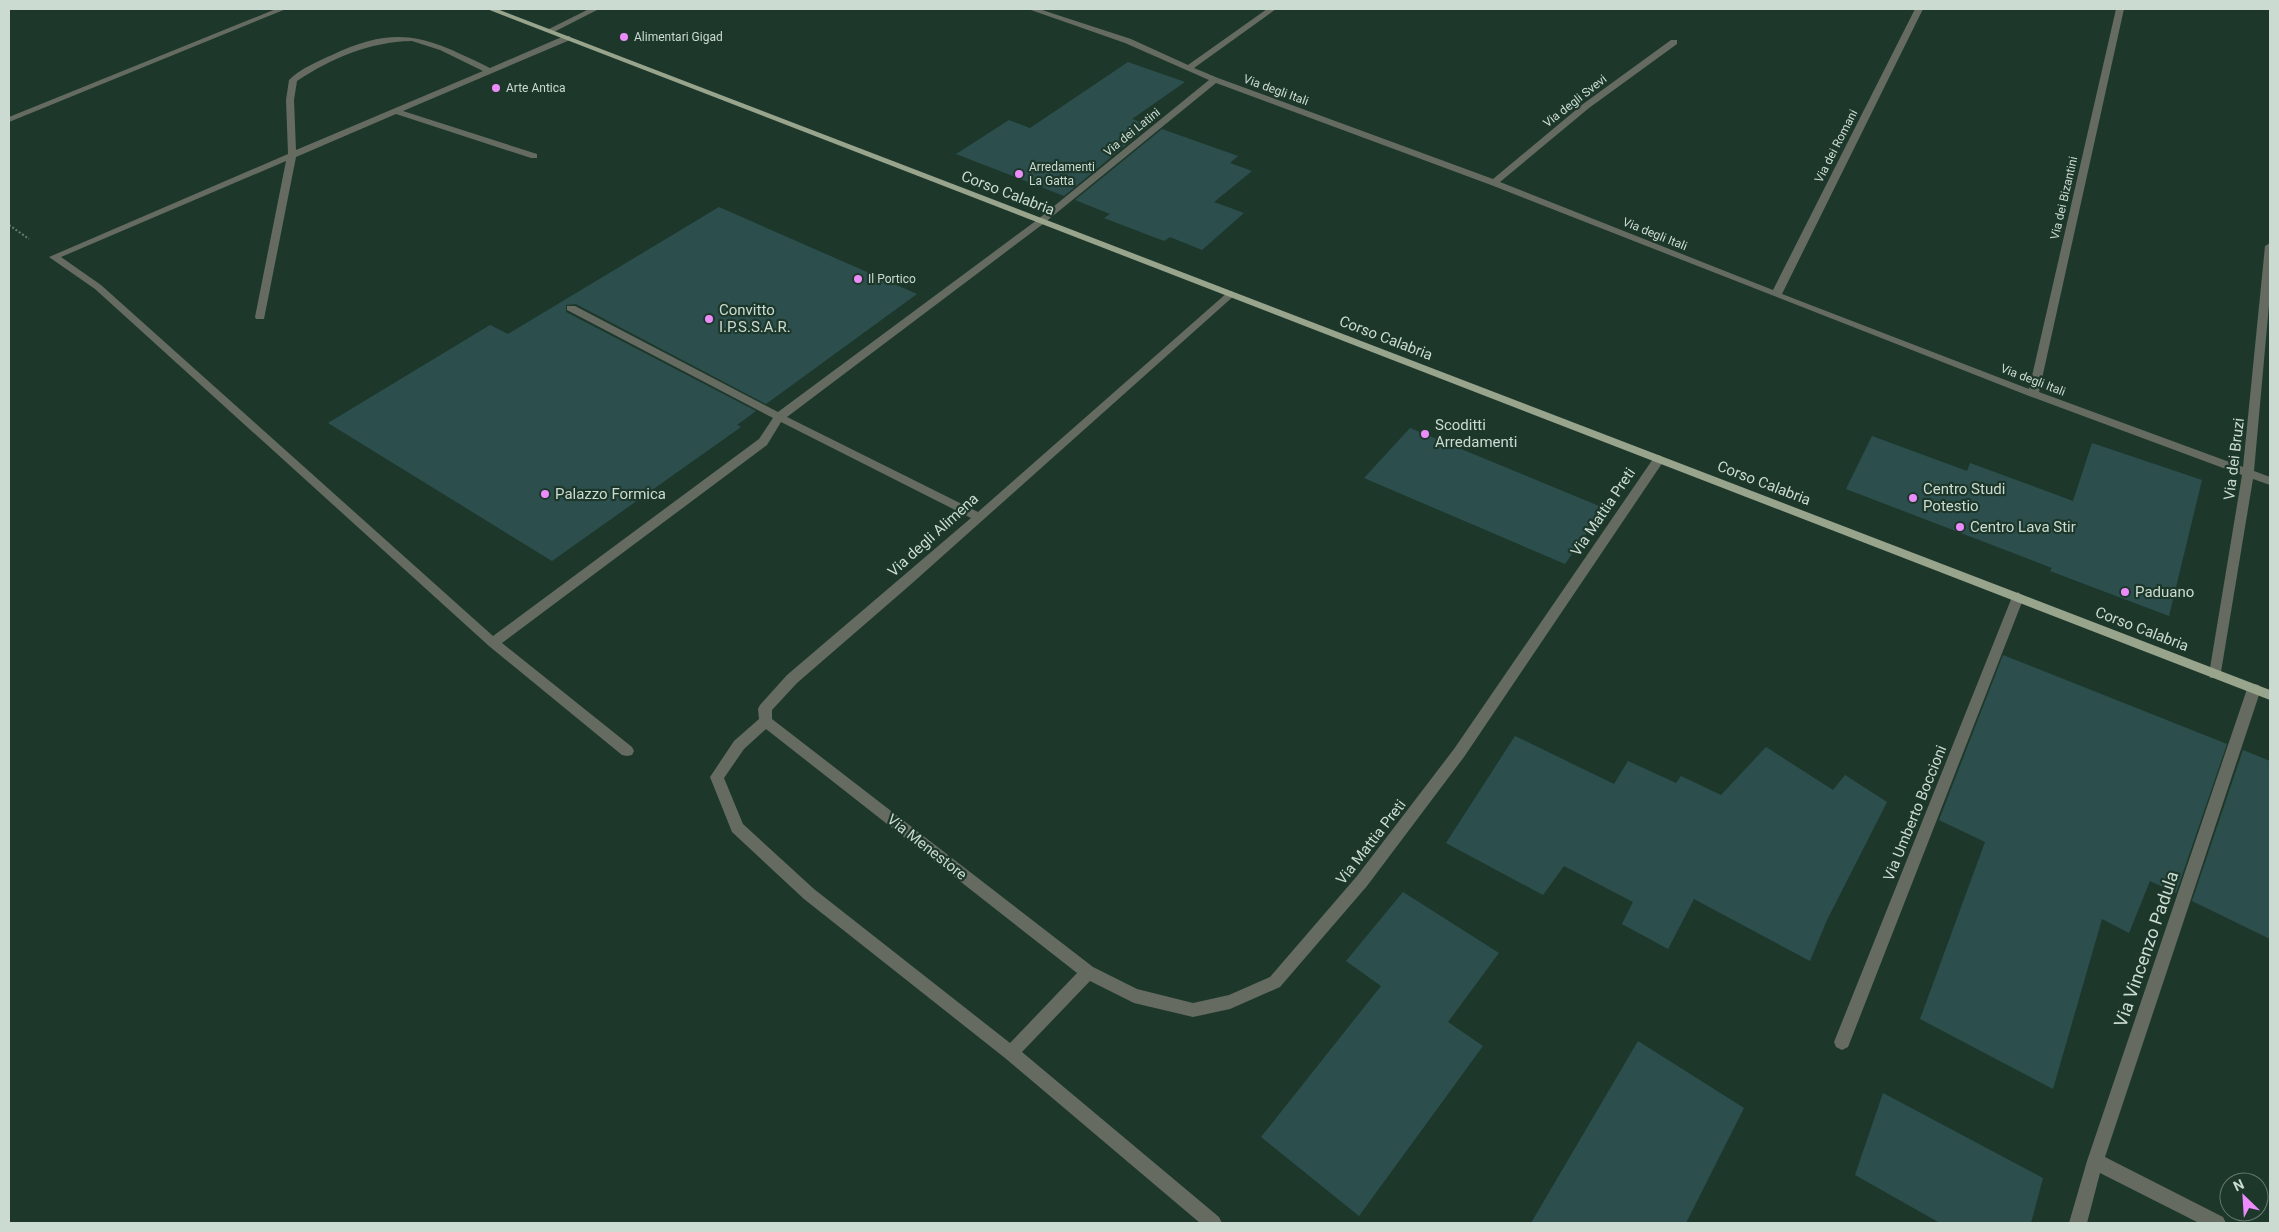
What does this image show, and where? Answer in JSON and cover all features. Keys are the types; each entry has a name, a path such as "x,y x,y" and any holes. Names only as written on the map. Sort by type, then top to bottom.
{"main road":[{"name":"Corso Calabria","path":"490,9 2270,695"}],"street":[{"path":"9,120 282,9"},
{"path":"549,31 595,9"},
{"name":"Via degli Itali","path":"1032,9 1128,41 1216,80 1494,183 2033,394 2270,481"},
{"path":"1189,68 1272,9"},
{"name":"Via dei Romani","path":"1776,295 1919,9"},
{"name":"Via dei Bizantini","path":"2033,394 2120,9"},
{"path":"260,317 292,154 290,100 293,80 309,68 355,49 404,38 426,42 490,71"},
{"path":"567,38 54,257 98,286 493,643 627,751"},
{"name":"Via degli Svevi","path":"1494,183 1586,106 1674,42"},
{"name":"Via dei Latini","path":"779,417 1040,222 1216,80"},
{"path":"395,111 534,156"},
{"name":"Via dei Bruzi","path":"2215,674 2248,473 2270,246"},
{"name":"Via degli Alimena","path":"1011,1053 809,894 737,828 717,777 739,745 766,721 765,709 792,679 1231,294"},
{"path":"571,308 779,417 978,517"},
{"path":"493,643 763,442 779,417"},
{"name":"Via Mattia Preti","path":"1088,972 1134,996 1193,1010 1230,1002 1275,982 1362,881 1459,753 1659,459"},
{"name":"Via Umberto Boccioni","path":"1842,1042 2018,597"},
{"name":"Via Vincenzo Padula","path":"2078,1223 2095,1161 2254,689"},
{"name":"Via Menestore","path":"766,721 1088,972"},
{"path":"1088,972 1011,1053 1213,1223"},
{"path":"2095,1161 2217,1223"}],"building":[{"path":"1128,62 1185,82 1132,119 1150,125 1064,196 956,154 1009,120 1030,128"},
{"path":"1162,129 1238,156 1230,163 1252,171 1214,202 1244,213 1202,250 1170,237 1164,241 1104,218 1110,214 1075,200"},
{"path":"719,207 917,294 766,404 576,304 566,305 566,312 756,411 737,425 741,427 552,561 328,423 490,325 508,334"},
{"path":"1410,428 1604,508 1565,564 1364,478"},
{"path":"1872,436 1967,471 1970,463 2073,501 2092,443 2202,480 2169,616 2050,571 2052,568 1846,489"},
{"path":"2003,655 2227,744 2176,893 2150,881 2129,933 2102,919 2053,1089 1920,1019 1985,842 1939,820"},
{"path":"1515,736 1614,784 1628,761 1676,783 1681,776 1721,795 1766,747 1833,790 1845,775 1887,802 1827,920 1810,961 1694,899 1668,949 1622,924 1633,902 1564,866 1543,895 1446,843"},
{"path":"2243,750 2270,761 2270,939 2192,901"},
{"path":"1403,892 1499,953 1448,1022 1483,1046 1359,1216 1261,1137 1381,986 1346,961"},
{"path":"1638,1041 1744,1108 1686,1223 1531,1223"},
{"path":"1883,1093 2043,1178 2031,1223 1940,1223 1855,1175"}],"place":[{"name":"Alimentari Gigad","path":"624,37"},
{"name":"Arte Antica","path":"496,88"},
{"name":"Arredamenti La Gatta","path":"1019,174"},
{"name":"Il Portico","path":"858,279"},
{"name":"Convitto I.P.S.S.A.R.","path":"709,319"},
{"name":"Scoditti Arredamenti","path":"1425,434"},
{"name":"Palazzo Formica","path":"545,494"},
{"name":"Centro Studi Potestio","path":"1913,498"},
{"name":"Centro Lava Stir","path":"1960,527"},
{"name":"Paduano","path":"2125,592"}]}
